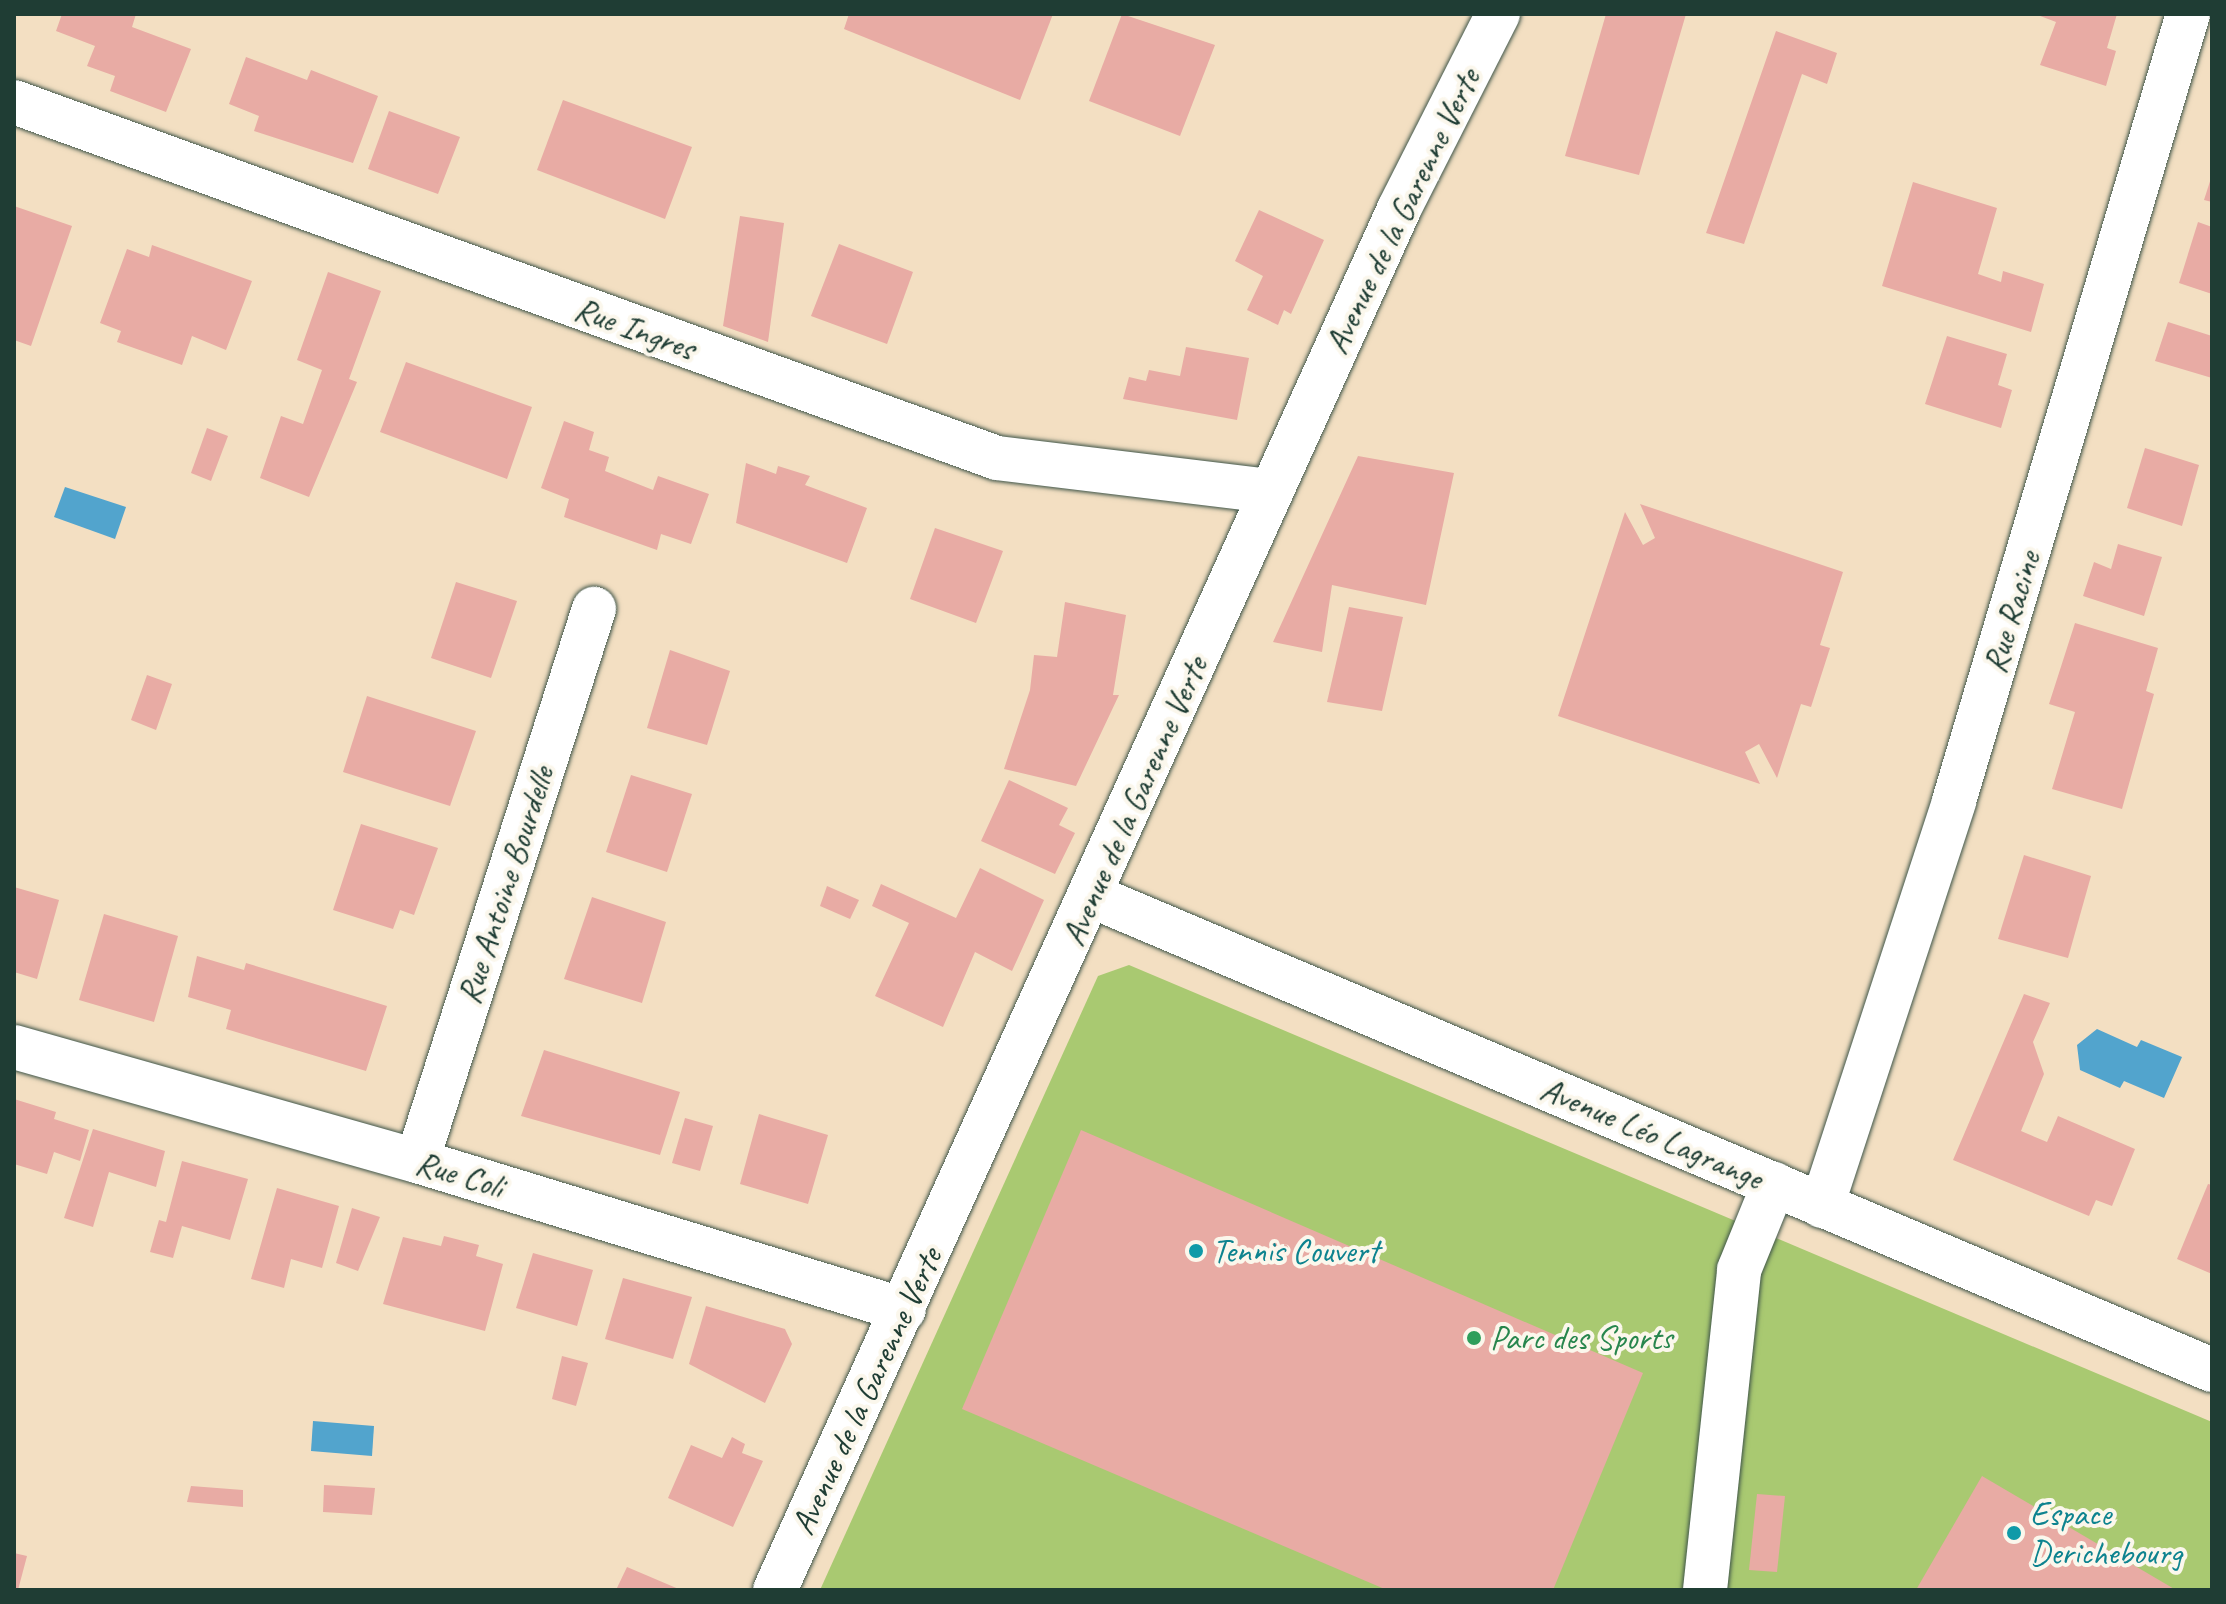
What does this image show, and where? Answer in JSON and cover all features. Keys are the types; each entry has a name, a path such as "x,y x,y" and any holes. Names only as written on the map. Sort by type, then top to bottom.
{"street":[{"name":"Avenue de la Garenne Verte","path":"775,1590 1092,896 1399,209 1498,14"},
{"name":"Rue Racine","path":"1822,1206 1954,801 2188,14"},
{"name":"Rue Ingres","path":"14,102 997,458 1271,491"},
{"name":"Rue Antoine Bourdelle","path":"417,1161 594,609"},
{"name":"Avenue Léo Lagrange","path":"1092,896 2212,1370"},
{"name":"Rue Coli","path":"14,1047 417,1161 904,1310"},
{"path":"1705,1590 1739,1270 1774,1184"}],"green space":[{"name":"Parc des Sports","path":"1129,965 2212,1422 2212,1590 820,1590 1098,976"}],"water":[{"path":"65,487 126,507 115,539 54,517"},
{"path":"2097,1029 2137,1047 2141,1040 2182,1057 2164,1098 2124,1081 2120,1088 2080,1070 2077,1045"},
{"path":"313,1421 374,1426 372,1456 311,1451"}],"building":[{"path":"62,14 136,14 132,27 191,49 166,112 110,91 115,76 87,66 95,46 56,31"},
{"path":"849,14 1053,14 1020,100 844,29"},
{"path":"1122,14 1215,45 1180,136 1089,101"},
{"path":"1606,14 1686,14 1639,175 1565,156"},
{"path":"2035,14 2117,14 2107,48 2116,51 2106,86 2040,65 2056,22"},
{"path":"1776,31 1837,53 1827,84 1802,74 1744,244 1706,233"},
{"path":"246,57 307,80 311,70 378,96 353,163 254,131 259,116 229,104"},
{"path":"563,100 692,147 665,219 537,170"},
{"path":"389,111 460,137 438,194 368,169"},
{"path":"2212,175 2212,202 2204,200"},
{"path":"1913,182 1997,208 1978,274 2001,282 2003,271 2044,284 2031,332 1882,286"},
{"path":"14,206 72,226 31,346 14,340"},
{"path":"1259,210 1324,240 1291,314 1284,310 1278,325 1247,310 1263,276 1235,261"},
{"path":"740,216 784,223 768,342 723,326"},
{"path":"2198,222 2212,227 2212,294 2179,283"},
{"path":"839,244 913,272 887,344 811,316"},
{"path":"152,245 252,281 226,350 192,336 182,365 117,342 121,331 100,323 127,249 149,257"},
{"path":"328,272 381,291 349,379 357,382 309,497 260,478 281,416 303,424 322,370 297,360"},
{"path":"2168,322 2212,336 2212,378 2155,361"},
{"path":"1947,336 2007,354 1998,385 2012,390 2001,428 1925,404"},
{"path":"1186,347 1249,358 1237,420 1123,399 1129,377 1146,381 1149,370 1180,376"},
{"path":"406,362 532,407 507,479 380,432"},
{"path":"564,421 594,432 589,450 609,457 605,471 653,490 658,476 709,494 691,544 661,534 657,550 564,517 569,499 541,488"},
{"path":"207,428 228,436 211,481 191,473"},
{"path":"2145,448 2199,465 2182,526 2127,508"},
{"path":"1358,456 1454,473 1426,605 1332,585 1322,652 1273,642"},
{"path":"746,463 776,474 778,466 810,476 805,485 867,508 847,563 736,523"},
{"path":"1640,504 1843,572 1820,645 1830,648 1811,707 1801,704 1777,778 1759,744 1745,752 1760,784 1558,716 1625,512 1643,545 1655,538"},
{"path":"935,528 1003,551 976,623 910,599"},
{"path":"2118,544 2162,557 2144,616 2083,596 2094,562 2111,569"},
{"path":"456,582 517,601 491,678 431,658"},
{"path":"1065,602 1126,615 1113,695 1119,695 1076,786 1004,769 1030,690 1034,655 1057,657"},
{"path":"1349,607 1403,617 1382,711 1327,702"},
{"path":"2075,623 2158,648 2146,691 2154,694 2122,809 2052,789 2075,712 2049,704"},
{"path":"670,650 730,671 707,745 647,728"},
{"path":"147,675 172,684 156,730 131,720"},
{"path":"367,696 476,731 450,806 343,772"},
{"path":"631,775 692,794 667,872 606,852"},
{"path":"1009,780 1068,808 1059,825 1075,833 1055,874 981,841"},
{"path":"361,824 438,848 414,915 400,910 393,929 333,910"},
{"path":"2024,855 2091,876 2068,958 1998,939"},
{"path":"980,868 1044,900 1012,971 975,952 943,1027 875,996 909,923 872,906 881,884 956,918"},
{"path":"827,886 859,900 850,919 820,906"},
{"path":"14,887 59,900 37,979 14,972"},
{"path":"592,897 666,922 642,1003 564,979"},
{"path":"104,914 178,936 154,1022 79,1000"},
{"path":"197,956 244,970 246,963 387,1006 366,1071 226,1029 231,1010 188,997"},
{"path":"2024,994 2050,1003 2033,1042 2044,1074 2021,1131 2047,1142 2058,1116 2135,1149 2112,1206 2096,1200 2089,1216 1953,1160"},
{"path":"544,1050 680,1092 660,1155 521,1116"},
{"path":"14,1099 56,1112 54,1119 89,1130 80,1161 54,1152 47,1174 14,1164"},
{"path":"759,1114 828,1135 808,1204 740,1184"},
{"path":"685,1118 713,1126 700,1171 672,1163"},
{"path":"93,1129 165,1151 156,1187 109,1172 93,1227 64,1218"},
{"name":"Tennis Couvert","path":"1081,1130 1643,1373 1553,1590 1387,1590 962,1409"},
{"path":"182,1161 248,1179 230,1240 182,1226 173,1258 150,1252 159,1220 166,1222"},
{"path":"2208,1184 2212,1185 2212,1274 2177,1259"},
{"path":"277,1188 339,1206 322,1268 291,1259 284,1288 251,1279"},
{"path":"352,1208 380,1217 358,1271 336,1263"},
{"path":"444,1236 479,1245 476,1256 503,1264 485,1331 383,1304 403,1237 441,1246"},
{"path":"533,1253 593,1270 577,1326 516,1308"},
{"path":"623,1278 692,1297 673,1359 605,1339"},
{"path":"706,1306 785,1329 792,1344 765,1403 689,1364"},
{"path":"562,1356 588,1363 576,1406 552,1399"},
{"path":"732,1437 745,1444 742,1453 763,1461 733,1527 668,1498 691,1445 722,1458"},
{"name":"Espace Derichebourg","path":"1982,1476 2176,1590 1916,1590"},
{"path":"324,1485 375,1488 372,1515 323,1512"},
{"path":"191,1486 243,1490 243,1507 187,1502"},
{"path":"1757,1494 1785,1496 1777,1572 1749,1570"},
{"path":"14,1553 27,1556 18,1590 14,1590"},
{"path":"627,1567 681,1590 616,1590"}],"place":[{"name":"Tennis Couvert","path":"1196,1251"},
{"name":"Parc des Sports","path":"1474,1338"},
{"name":"Espace Derichebourg","path":"2014,1533"}]}
